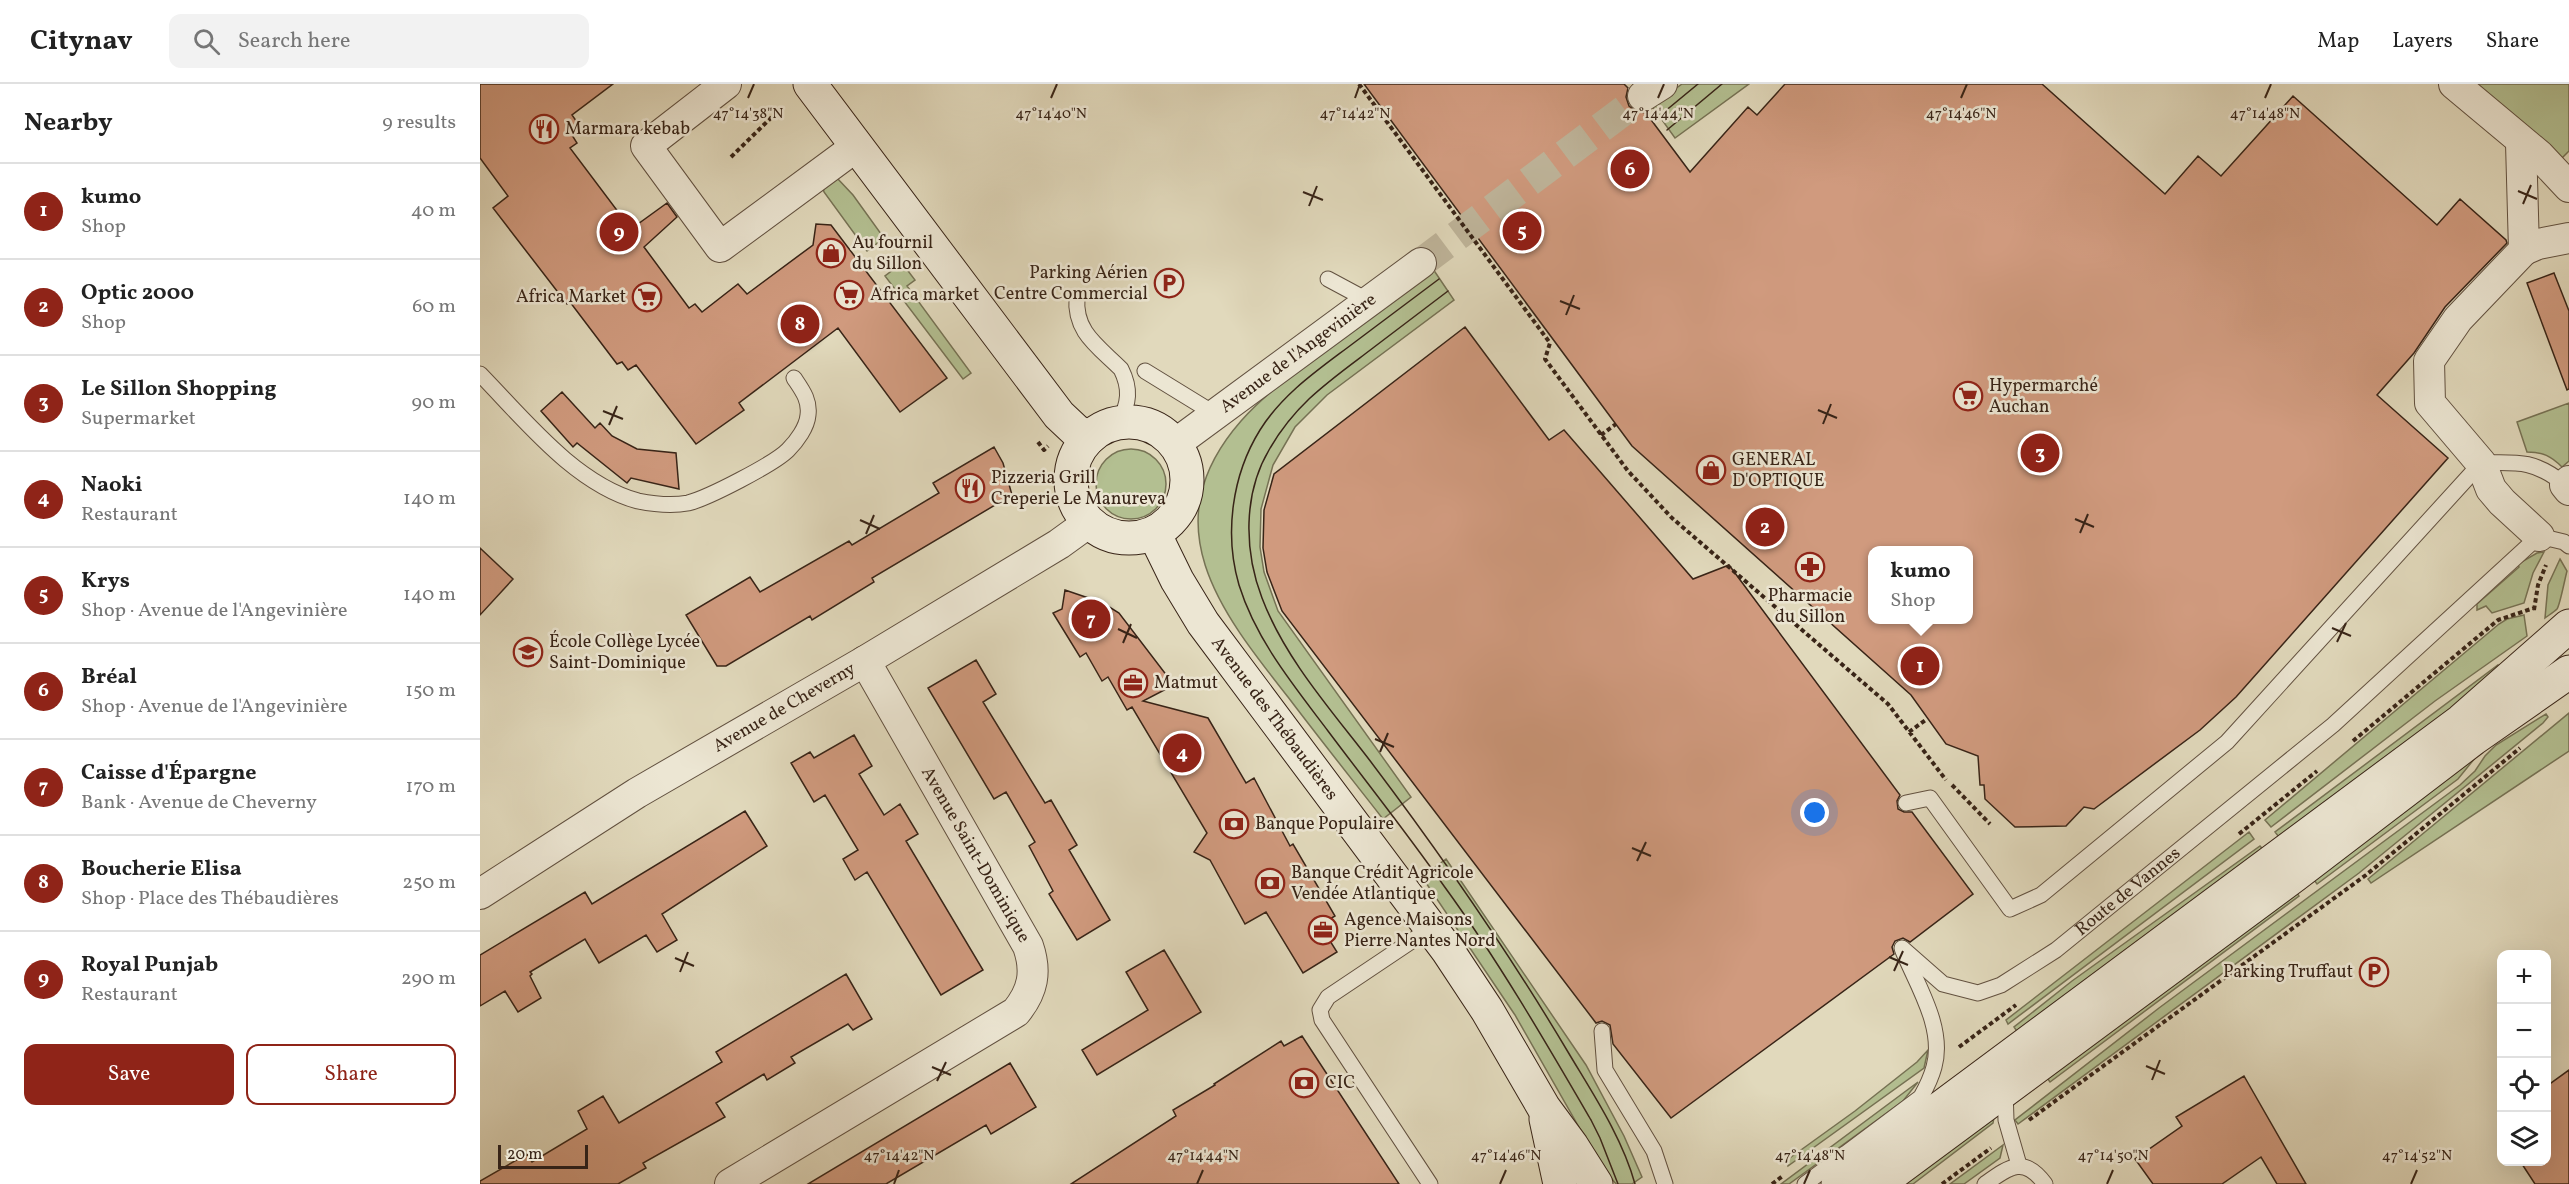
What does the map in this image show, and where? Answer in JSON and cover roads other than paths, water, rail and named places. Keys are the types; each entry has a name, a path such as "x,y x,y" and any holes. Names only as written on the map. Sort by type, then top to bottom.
{"main road":[{"path":"810,84 1059,415 1076,431 1089,438"},
{"path":"1138,422 1152,427 1175,444 1181,454 1187,477 1184,500 1172,519 1154,534 1135,539 1114,537 1088,523 1074,501 1071,487 1074,460 1089,438 1108,426 1119,423 1138,422"},
{"name":"Avenue des Thébaudières","path":"1154,534 1177,580 1203,623 1431,928 1487,1010 1544,1108 1596,1184"},
{"path":"1838,1184 2462,721 2569,626"},
{"path":"1878,1184 2295,875 2473,739 2569,672"},
{"name":"Avenue des Thébaudières","path":"1544,1108 1560,1184"}],"street":[{"path":"726,84 646,146 720,247 857,146"},
{"path":"1651,84 1642,96 1662,84"},
{"path":"2454,84 2539,156 2569,187"},
{"path":"2521,142 2524,250"},
{"path":"2557,541 2502,502 2491,489 2481,463 2430,403 2429,361 2458,319 2524,250 2538,244 2569,238"},
{"name":"Avenue de l'Angevinière","path":"1175,444 1421,263"},
{"name":"Avenue de Cheverny","path":"480,894 637,793 865,661 1059,544 1088,523"},
{"name":"Avenue Saint-Dominique","path":"730,1184 1016,1012 1030,992 1034,971 1028,946 865,661"}],"lane":[{"path":"1328,279 1369,301"},
{"path":"1077,297 1076,313 1082,329 1125,376 1129,395 1119,423"},
{"path":"1145,371 1215,414"},
{"path":"480,374 552,446 594,481 639,501 665,504 688,503 762,468 788,451 801,433 808,416 806,395 794,378"},
{"path":"1906,803 1930,798 2010,909 2041,895 2227,742 2481,463 2522,462 2548,471 2568,485"},
{"name":"Route de Vannes","path":"1805,1184 1921,1097 1931,1077 1935,1065 1936,1043 1932,1021 1902,948 1943,984 1978,993 2001,986 2056,950 2557,541"},
{"path":"1430,1184 1322,1020 1320,1010 1328,997 1431,928"},
{"path":"1602,1031 1605,1070 1654,1151 1665,1184"},
{"path":"2005,1089 2006,1120 2019,1165"},
{"path":"1985,1184 2006,1169 2019,1165 2032,1169 2044,1184"}],"tunnel":[{"path":"1421,263 1643,96"}],"tram line":[{"path":"1658,117 1698,84"},
{"path":"1667,130 1722,84"},
{"path":"1439,279 1311,375 1269,417 1250,447 1237,485 1232,525 1234,566 1246,605 1277,662 1416,847 1502,972 1591,1120 1618,1184"},
{"path":"1448,291 1324,386 1300,408 1279,434 1260,467 1254,485 1249,523 1252,561 1262,598 1283,642 1311,684 1449,868 1522,977 1606,1116 1623,1149 1635,1184"}],"place":[{"name":"Marmara kebab","path":"544,129"},
{"name":"Bréal","path":"1630,169"},
{"name":"Krys","path":"1522,231"},
{"name":"Royal Punjab","path":"619,232"},
{"name":"Au fournil du Sillon","path":"831,253"},
{"name":"Parking Aérien Centre Commercial","path":"1169,283"},
{"name":"Africa market","path":"849,295"},
{"name":"Africa Market","path":"647,297"},
{"name":"Boucherie Elisa","path":"800,324"},
{"name":"Hypermarché Auchan","path":"1968,396"},
{"name":"Le Sillon Shopping","path":"2040,453"},
{"name":"GENERAL D'OPTIQUE","path":"1711,470"},
{"name":"Pizzeria Grill Creperie Le Manureva","path":"970,488"},
{"name":"Optic 2000","path":"1765,527"},
{"name":"Pharmacie du Sillon","path":"1810,567"},
{"name":"Caisse d'Épargne","path":"1091,619"},
{"name":"École Collège Lycée Saint-Dominique","path":"528,652"},
{"name":"kumo","path":"1920,666"},
{"name":"Matmut","path":"1133,683"},
{"name":"Naoki","path":"1182,753"},
{"name":"Banque Populaire","path":"1234,824"},
{"name":"Banque Crédit Agricole Vendée Atlantique","path":"1270,883"},
{"name":"Agence Maisons Pierre Nantes Nord","path":"1323,930"},
{"name":"Parking Truffaut","path":"2374,972"},
{"name":"CIC","path":"1304,1083"}]}
